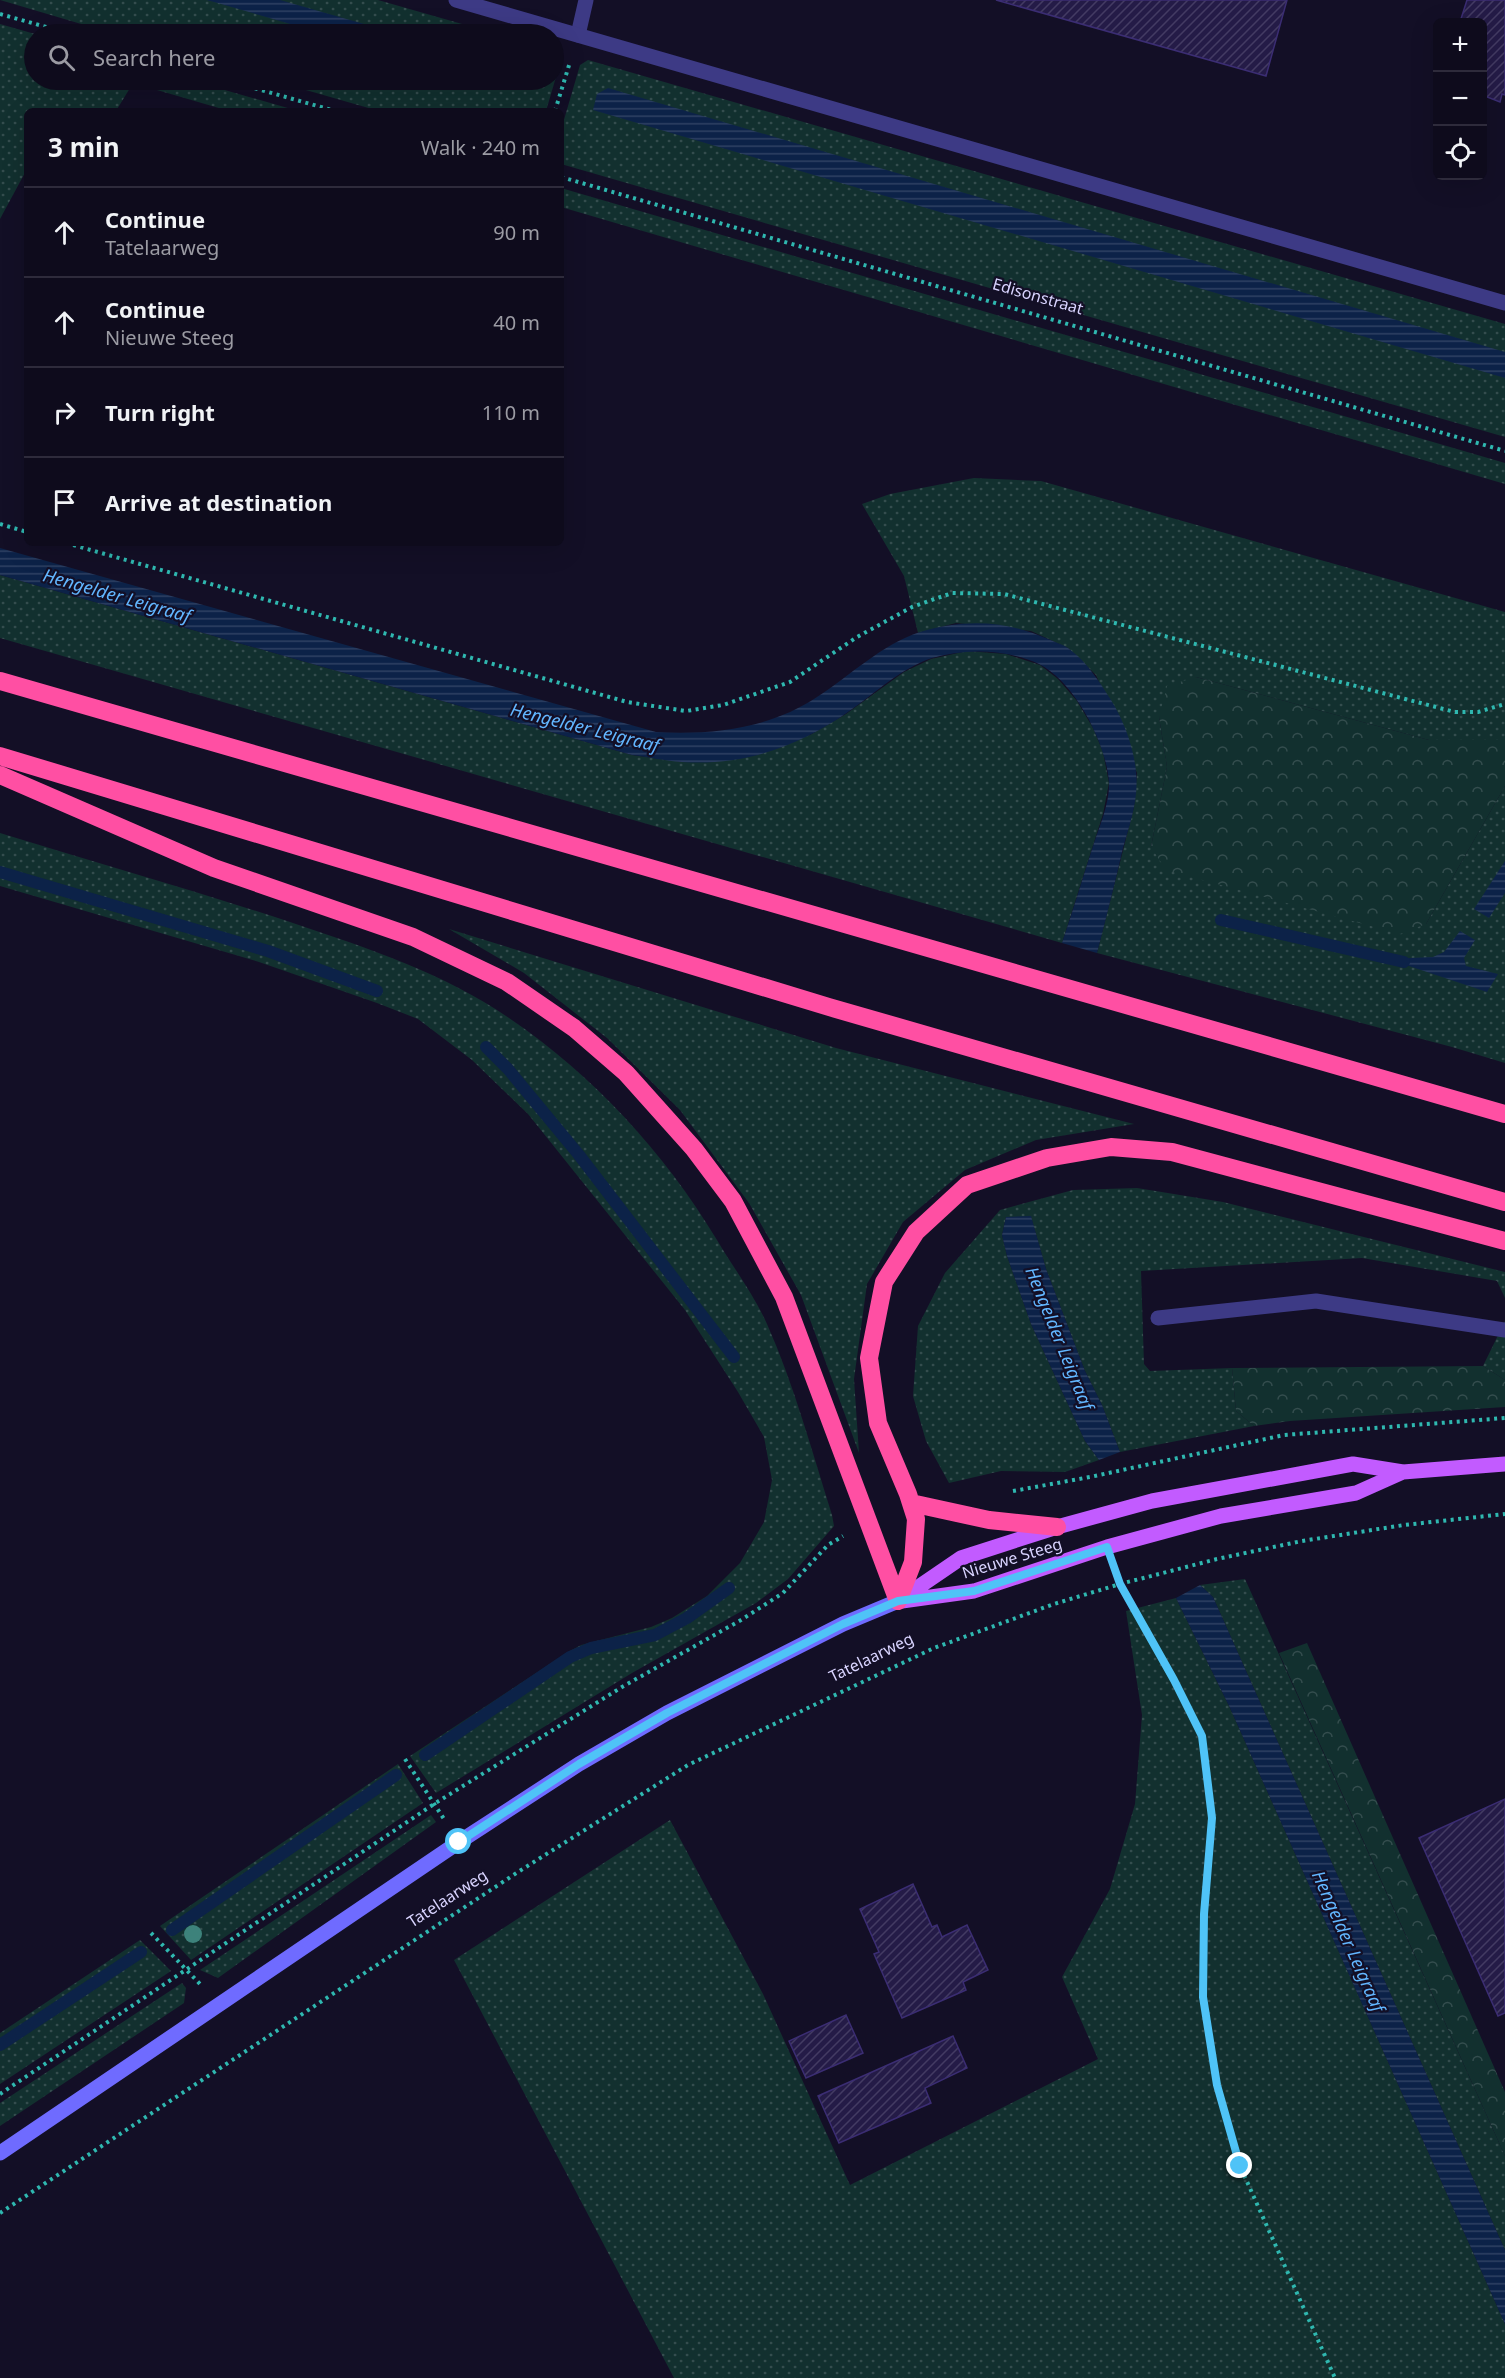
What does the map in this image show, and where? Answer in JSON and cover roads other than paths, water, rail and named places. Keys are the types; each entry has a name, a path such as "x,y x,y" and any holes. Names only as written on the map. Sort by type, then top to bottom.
{"highway":[{"path":"0,681 1505,1114"},
{"path":"0,756 829,1006 1505,1202"},
{"path":"0,775 214,868 413,937 507,982 574,1028 626,1073 694,1149 733,1201 784,1297 898,1601"},
{"path":"898,1601 913,1562 916,1519 878,1423 869,1358 885,1282 916,1232 967,1185 1047,1158 1111,1146 1172,1152 1505,1241"},
{"path":"911,1503 989,1520 1057,1527"}],"main road":[{"name":"Nieuwe Steeg","path":"898,1601 961,1558 1057,1527 1152,1501 1353,1464 1403,1472 1505,1464"},
{"name":"Nieuwe Steeg","path":"898,1601 974,1591 1107,1547 1221,1516 1356,1493 1403,1472"},
{"path":"0,2153 459,1842 579,1764 667,1713 843,1624 898,1601"}],"street":[{"path":"456,0 540,24"},
{"path":"579,35 586,0"},
{"path":"564,31 1505,303"},
{"path":"1158,1318 1316,1301 1505,1330"}],"water":[{"path":"207,0 280,0 364,24 290,24"},
{"path":"608,88 1505,352 1505,378 593,110 597,94"},
{"path":"0,548 656,732 719,731 760,723 779,716 817,697 893,644 920,632 968,623 1000,625 1032,633 1066,647 1087,666 1116,708 1128,735 1135,763 1137,782 1135,801 1097,953 1062,943 1106,805 1109,790 1107,766 1095,732 1076,699 1052,673 1026,659 986,652 958,653 932,658 909,668 848,712 790,744 769,752 727,761 676,761 632,755 0,575"},
{"path":"1505,861 1505,893 1489,918 1474,909"},
{"path":"1460,931 1475,940 1464,958 1466,966 1498,974 1487,992 1388,959 1433,957 1444,952"},
{"name":"Hengelder Leigraaf","path":"1031,1216 1046,1269 1085,1371 1102,1405 1120,1452 1099,1460 1085,1441 1031,1324 1007,1256 1002,1235 1006,1217"},
{"path":"1200,1585 1213,1597 1505,2250 1505,2324 1230,1708 1176,1598"}],"waterway":[{"path":"0,872 268,951 377,991"},
{"path":"1221,920 1404,962"},
{"path":"486,1047 508,1069 579,1155 734,1357"},
{"path":"425,1755 570,1657 591,1648 655,1635 687,1618 729,1588"},
{"path":"172,1930 396,1775"},
{"path":"0,2045 141,1952"}]}
